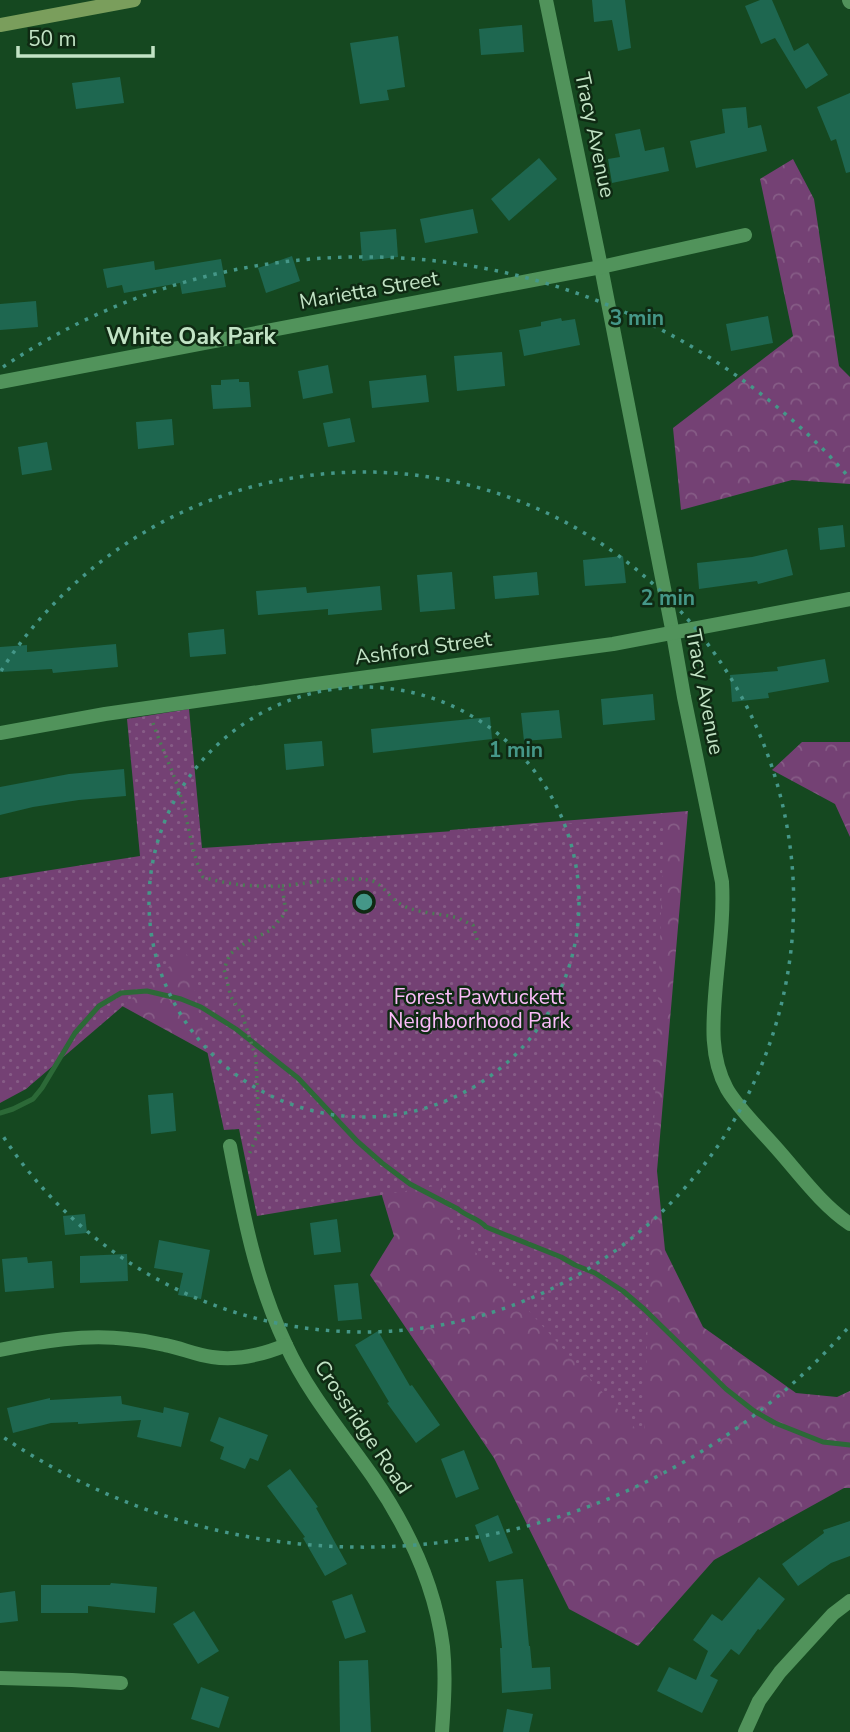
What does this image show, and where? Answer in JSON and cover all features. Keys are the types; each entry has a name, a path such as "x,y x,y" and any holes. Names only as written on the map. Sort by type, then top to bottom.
{"main road":[{"path":"0,25 134,0"}],"street":[{"name":"Tracy Avenue","path":"546,0 722,882 723,899 712,1024 721,1074 732,1097 825,1204 850,1224"},
{"name":"Marietta Street","path":"0,382 601,267 745,235"},
{"name":"Ashford Street","path":"0,733 301,685 599,646 850,599"},
{"name":"Crossridge Road","path":"230,1146 258,1275 269,1308 298,1368 398,1516 422,1566 438,1618 443,1649 445,1692 442,1732"},
{"path":"0,1350 61,1339 127,1338 223,1358 246,1357 286,1345"},
{"path":"745,1732 759,1702 780,1672 833,1614 850,1601"},
{"path":"0,1678 121,1683"}],"path":[{"path":"149,708 159,743 180,792 195,860 203,877 218,882 256,887 357,879 372,881 404,906 458,918 473,925 478,943"},
{"path":"236,1177 253,1148 259,1130 256,1058 242,1014 231,997 224,969 230,954 248,941 271,930 286,912 282,886"}],"green space":[{"path":"793,159 814,199 839,366 850,377 850,484 792,480 681,510 673,428 793,336 760,179"},
{"name":"Forest Pawtuckett Neighborhood Park","path":"189,709 202,848 664,817 644,1438 451,1225 441,1185 257,1216 239,1129 224,1130 186,952 26,1089 0,1094 0,878 140,856 127,719"},
{"path":"802,742 850,742 850,837 835,804 772,770"},
{"name":"Forest Pawtuckett Neighborhood Park","path":"688,811 657,1171 665,1250 703,1327 796,1393 837,1397 850,1391 850,1488 844,1488 714,1560 638,1646 569,1609 494,1458 370,1275 394,1236 377,1179 226,1063 113,1001 26,1089 0,1103 0,884 445,851 450,830"}],"building":[{"path":"592,0 625,0 631,48 618,51 612,20 594,22"},
{"path":"760,0 772,0 794,51 808,43 828,75 806,89 775,38 761,44 745,6"},
{"path":"522,25 524,52 481,55 479,29"},
{"path":"398,36 405,87 387,90 389,100 360,104 350,43"},
{"path":"120,77 124,103 76,109 72,83"},
{"path":"850,93 850,172 846,173 836,139 831,141 817,107"},
{"path":"746,107 748,128 761,125 767,151 696,168 690,141 725,133 722,109"},
{"path":"640,129 645,151 664,147 669,171 612,183 608,159 620,157 615,134"},
{"path":"539,158 557,179 509,221 491,199"},
{"path":"473,209 478,233 425,243 420,219"},
{"path":"396,229 398,257 362,261 360,232"},
{"path":"292,256 300,281 266,293 258,268"},
{"path":"221,259 226,287 182,294 180,283 124,293 122,285 107,288 103,269 154,261 155,270"},
{"path":"36,301 38,327 0,330 0,304"},
{"path":"768,316 773,343 731,351 726,324"},
{"path":"561,318 562,321 575,319 580,345 524,356 519,330 541,326 541,322"},
{"path":"502,352 505,386 457,391 454,356"},
{"path":"328,365 333,393 303,399 298,371"},
{"path":"426,375 429,402 372,408 369,381"},
{"path":"239,379 239,382 249,382 251,407 213,409 211,385 221,385 221,380"},
{"path":"350,418 355,442 328,447 323,423"},
{"path":"172,419 174,445 138,449 136,422"},
{"path":"47,442 52,470 22,475 18,447"},
{"path":"843,525 845,547 820,550 818,528"},
{"path":"787,549 793,575 758,584 757,581 699,589 697,563 752,557"},
{"path":"623,556 626,583 585,586 583,560"},
{"path":"452,572 455,609 420,612 417,575"},
{"path":"537,572 539,595 495,599 493,576"},
{"path":"380,586 382,610 328,615 328,609 258,615 256,591 306,587 307,593"},
{"path":"224,629 226,654 190,657 188,633"},
{"path":"116,644 118,667 53,673 52,669 0,672 0,647 27,645 27,652"},
{"path":"825,659 829,682 768,693 769,698 732,702 730,675 778,671 777,667"},
{"path":"653,694 655,720 603,725 601,699"},
{"path":"559,710 562,738 524,741 521,713"},
{"path":"490,717 492,739 373,753 371,729"},
{"path":"322,741 324,766 286,770 284,744"},
{"path":"124,769 126,796 79,800 0,815 0,787 69,774"},
{"path":"173,1093 176,1131 151,1134 148,1095"},
{"path":"85,1214 87,1233 65,1235 63,1216"},
{"path":"337,1219 341,1252 314,1255 310,1223"},
{"path":"159,1240 210,1250 201,1299 178,1295 183,1273 154,1268"},
{"path":"127,1254 128,1281 80,1283 80,1256"},
{"path":"27,1257 28,1263 52,1261 54,1288 5,1292 2,1259"},
{"path":"358,1283 362,1319 338,1321 334,1285"},
{"path":"378,1331 410,1386 412,1385 440,1425 416,1443 387,1403 389,1402 355,1345"},
{"path":"121,1396 122,1404 163,1413 164,1407 189,1413 181,1447 137,1437 141,1420 51,1423 13,1433 7,1408 50,1398"},
{"path":"219,1417 268,1435 258,1461 250,1458 245,1469 220,1459 224,1447 210,1441"},
{"path":"464,1450 479,1489 456,1498 441,1459"},
{"path":"290,1469 318,1507 316,1508 347,1564 325,1576 303,1538 305,1537 267,1486"},
{"path":"498,1515 513,1553 489,1562 475,1525"},
{"path":"850,1521 850,1556 831,1563 798,1586 782,1564 824,1533 823,1530"},
{"path":"759,1577 785,1599 739,1655 731,1649 710,1676 718,1680 702,1713 657,1691 669,1667 696,1680 708,1651 693,1640 712,1614 722,1621"},
{"path":"523,1579 532,1668 550,1667 551,1689 502,1693 502,1648 496,1581"},
{"path":"111,1583 157,1587 155,1613 88,1606 88,1613 41,1613 41,1585"},
{"path":"15,1591 18,1621 0,1623 0,1593"},
{"path":"352,1594 366,1632 345,1639 332,1601"},
{"path":"194,1611 219,1651 198,1664 173,1624"},
{"path":"368,1660 371,1732 340,1732 339,1661"},
{"path":"201,1687 229,1697 219,1728 191,1719"},
{"path":"507,1709 533,1714 529,1732 503,1732"}],"waterway":[{"path":"0,1113 33,1099 75,1033 99,1006 121,993 147,991 181,999 201,1007 236,1029 298,1078 357,1141 410,1184 486,1227 561,1257 595,1273 623,1291 726,1389 754,1411 775,1423 823,1442 850,1445"}],"district":[{"name":"White Oak Park","path":"191,336"}]}
